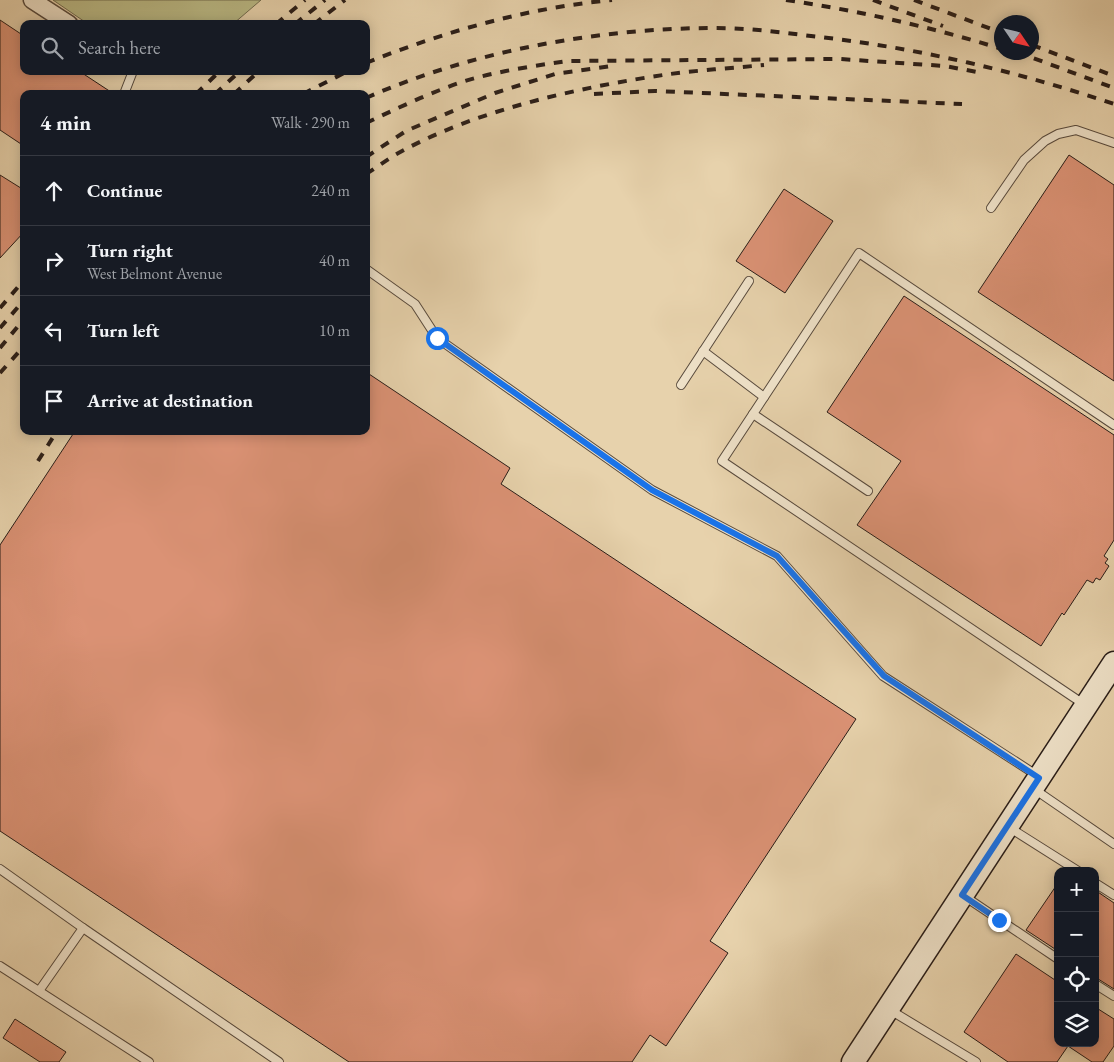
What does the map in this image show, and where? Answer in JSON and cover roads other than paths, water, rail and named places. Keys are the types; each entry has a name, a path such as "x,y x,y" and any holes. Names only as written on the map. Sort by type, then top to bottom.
{"main road":[{"path":"853,1062 1114,663"}],"street":[{"path":"32,0 62,20"}],"lane":[{"path":"126,90 131,75"},
{"path":"991,208 1024,160 1045,141 1058,134 1076,130 1114,143"},
{"path":"1086,706 722,461 859,253 1114,424"},
{"path":"370,272 414,304 437,338 652,490 777,556 884,676 1036,783 1114,844"},
{"path":"681,385 749,281"},
{"path":"702,351 764,397"},
{"path":"753,414 868,491"},
{"path":"1007,826 1072,867"},
{"path":"0,869 279,1062"},
{"path":"1099,886 1114,895"},
{"path":"962,895 1055,957"},
{"path":"39,991 83,928"},
{"path":"0,966 149,1062"},
{"path":"1099,987 1114,996"},
{"path":"888,1009 976,1062"}],"railway":[{"path":"281,20 305,0"},
{"path":"300,20 325,0"},
{"path":"319,20 345,0"},
{"path":"370,61 396,51 487,22 549,9 612,0"},
{"path":"786,0 895,20 994,47"},
{"path":"873,0 943,26"},
{"path":"914,0 994,30"},
{"path":"370,96 449,67 537,45 626,32 715,28 751,29 850,41 926,54 1040,81 1114,104"},
{"path":"1039,48 1114,76"},
{"path":"370,121 427,95 478,77 567,61 840,59 945,66 977,72"},
{"path":"1039,60 1114,88"},
{"path":"370,171 395,155 426,139 459,125 528,102 636,79 764,65"},
{"path":"370,154 406,131 495,93 555,74 612,66"},
{"path":"200,90 216,75"},
{"path":"219,90 236,75"},
{"path":"238,90 255,75"},
{"path":"311,90 340,75"},
{"path":"594,94 655,91 962,104"},
{"path":"0,308 20,285"},
{"path":"0,328 20,305"},
{"path":"0,348 20,324"},
{"path":"0,373 20,350"},
{"path":"38,461 54,435"}]}
